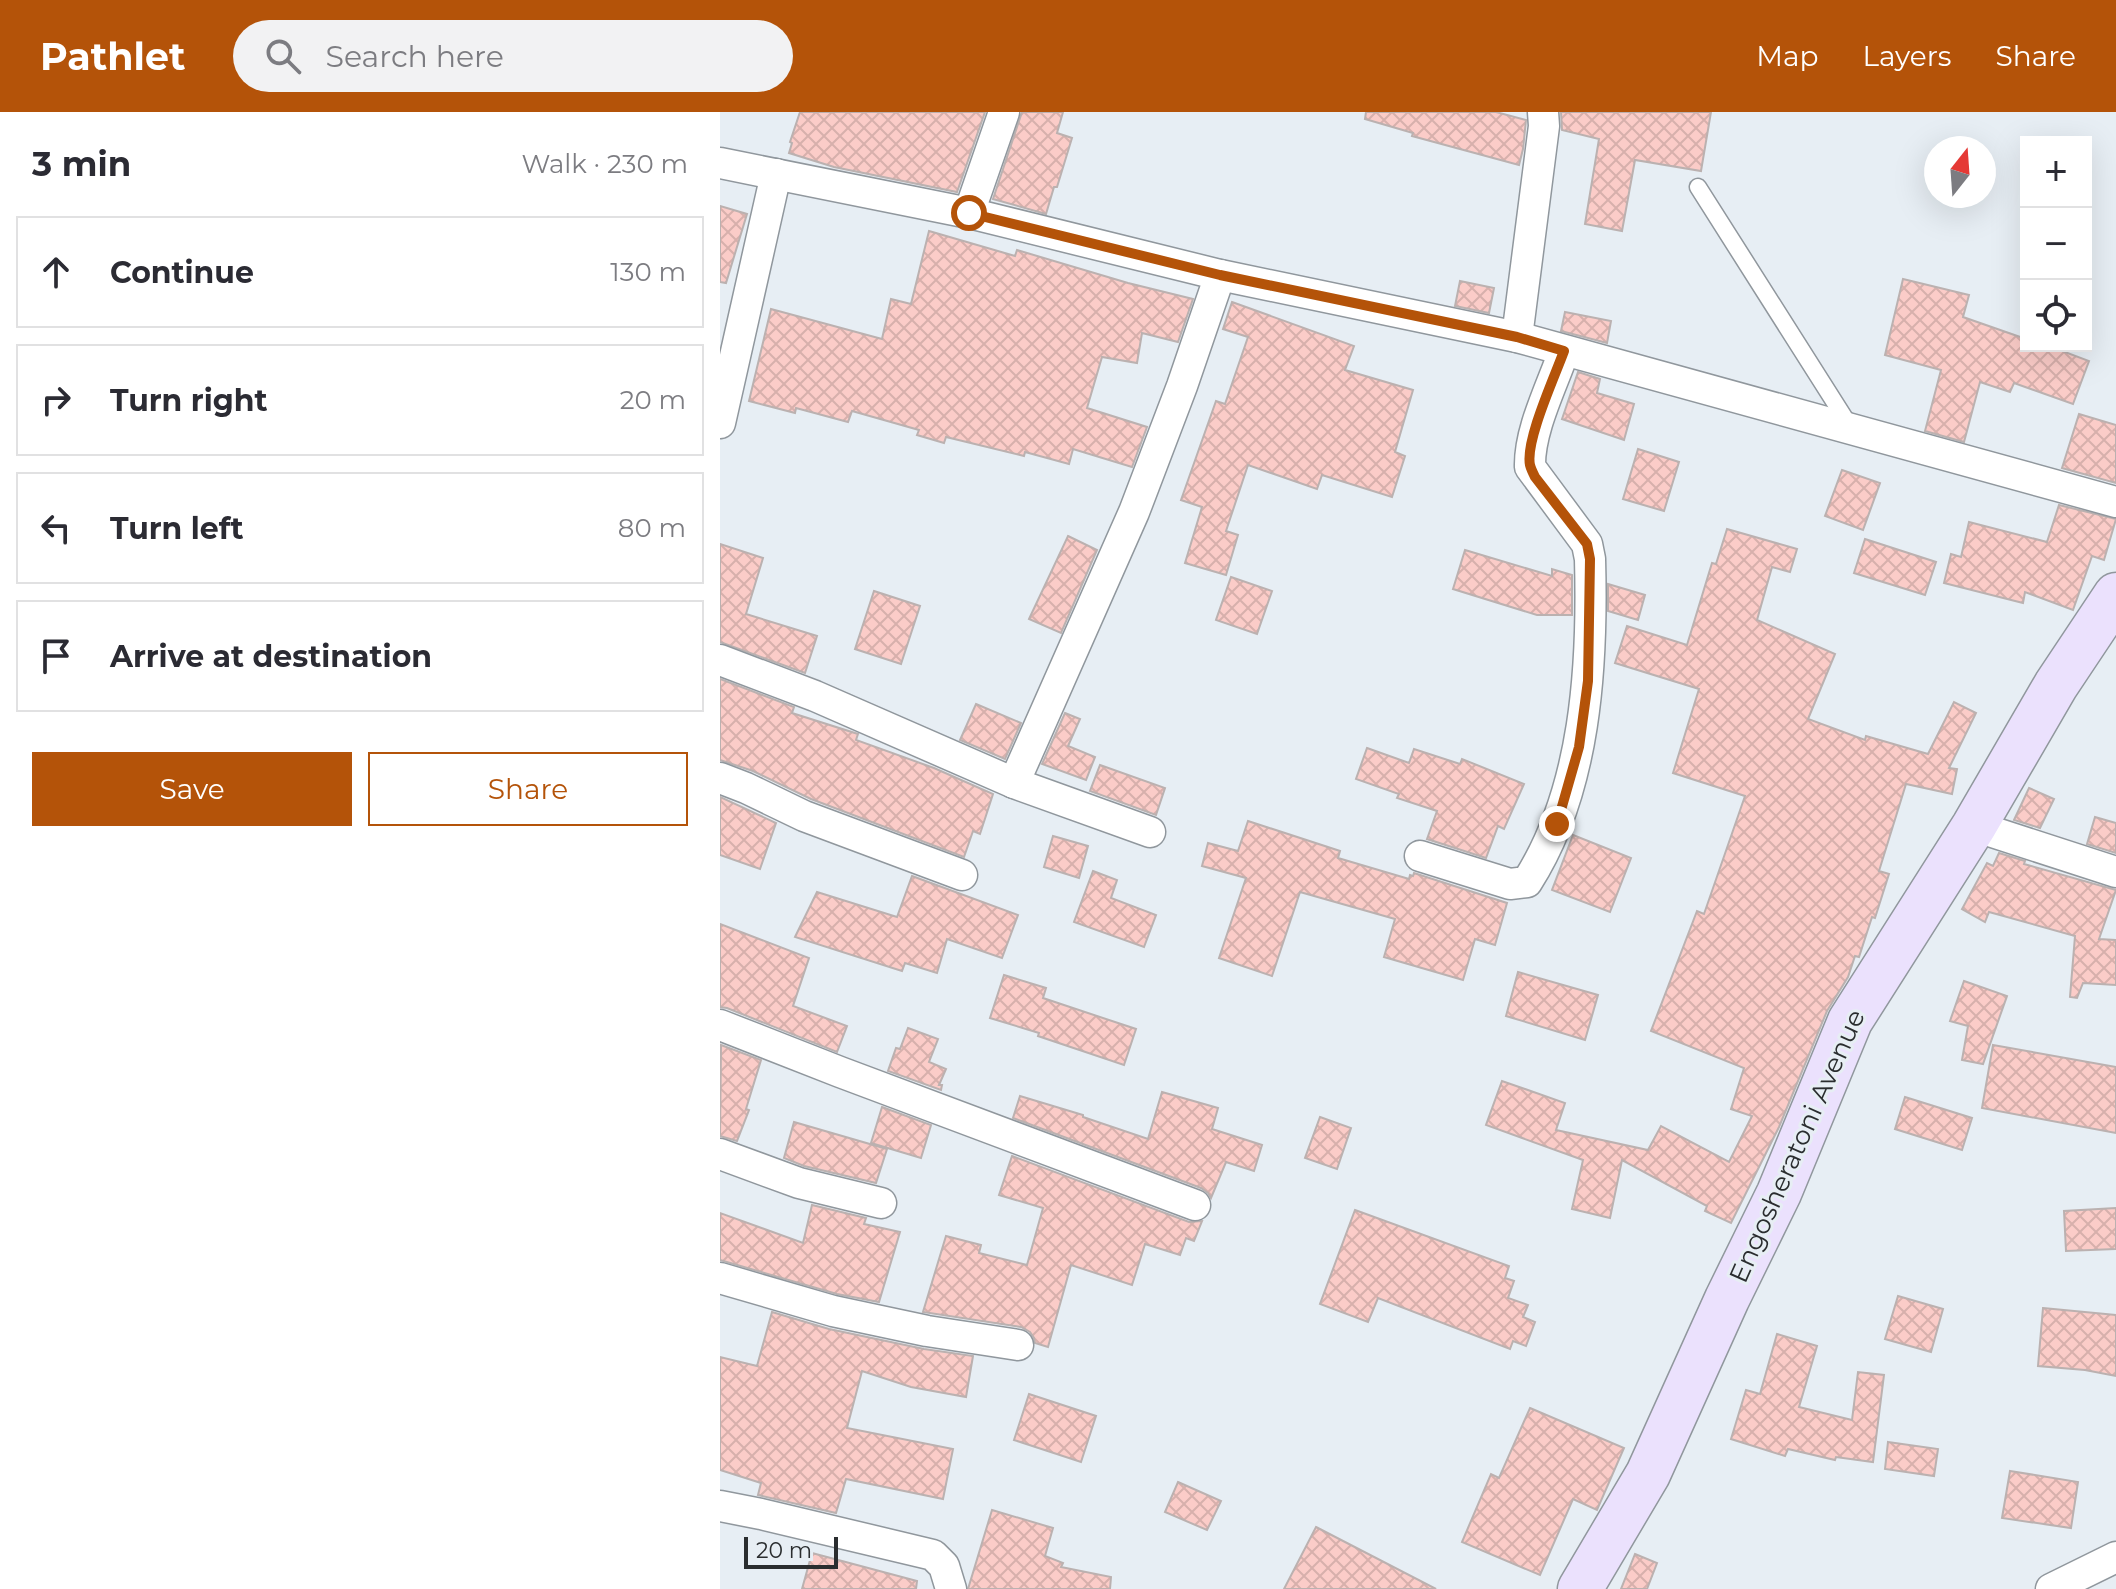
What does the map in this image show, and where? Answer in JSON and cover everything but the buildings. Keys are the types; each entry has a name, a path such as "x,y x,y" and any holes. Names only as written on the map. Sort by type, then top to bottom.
{"street":[{"path":"969,213 1004,112"},
{"path":"1517,337 1544,126 1543,112"},
{"path":"720,163 969,213 1220,275 1517,337 2116,502"},
{"path":"720,423 776,174"},
{"path":"1014,783 1134,512 1220,275"},
{"path":"1420,856 1510,884 1527,882 1557,824 1579,747 1588,681 1590,559 1587,544 1530,467 1534,436 1564,351"},
{"name":"Engosheratoni Avenue","path":"1580,1589 1648,1474 1779,1193 1850,1021 1974,826 2056,685 2116,595"},
{"path":"720,660 815,696 1014,783 1150,832"},
{"path":"720,778 804,816 962,875"},
{"path":"1974,826 2116,872"},
{"path":"720,1025 1195,1205"},
{"path":"720,1154 799,1183 881,1203"},
{"path":"720,1278 833,1311 927,1331 1018,1345"},
{"path":"720,1506 933,1555 944,1566 951,1589"},
{"path":"2051,1589 2116,1557"}],"lane":[{"path":"1698,187 1852,429"}],"route":[{"path":"969,213 1220,275 1517,337 1564,351 1530,456 1530,467 1535,477 1587,544 1590,559 1588,681 1579,747 1557,824"}]}
